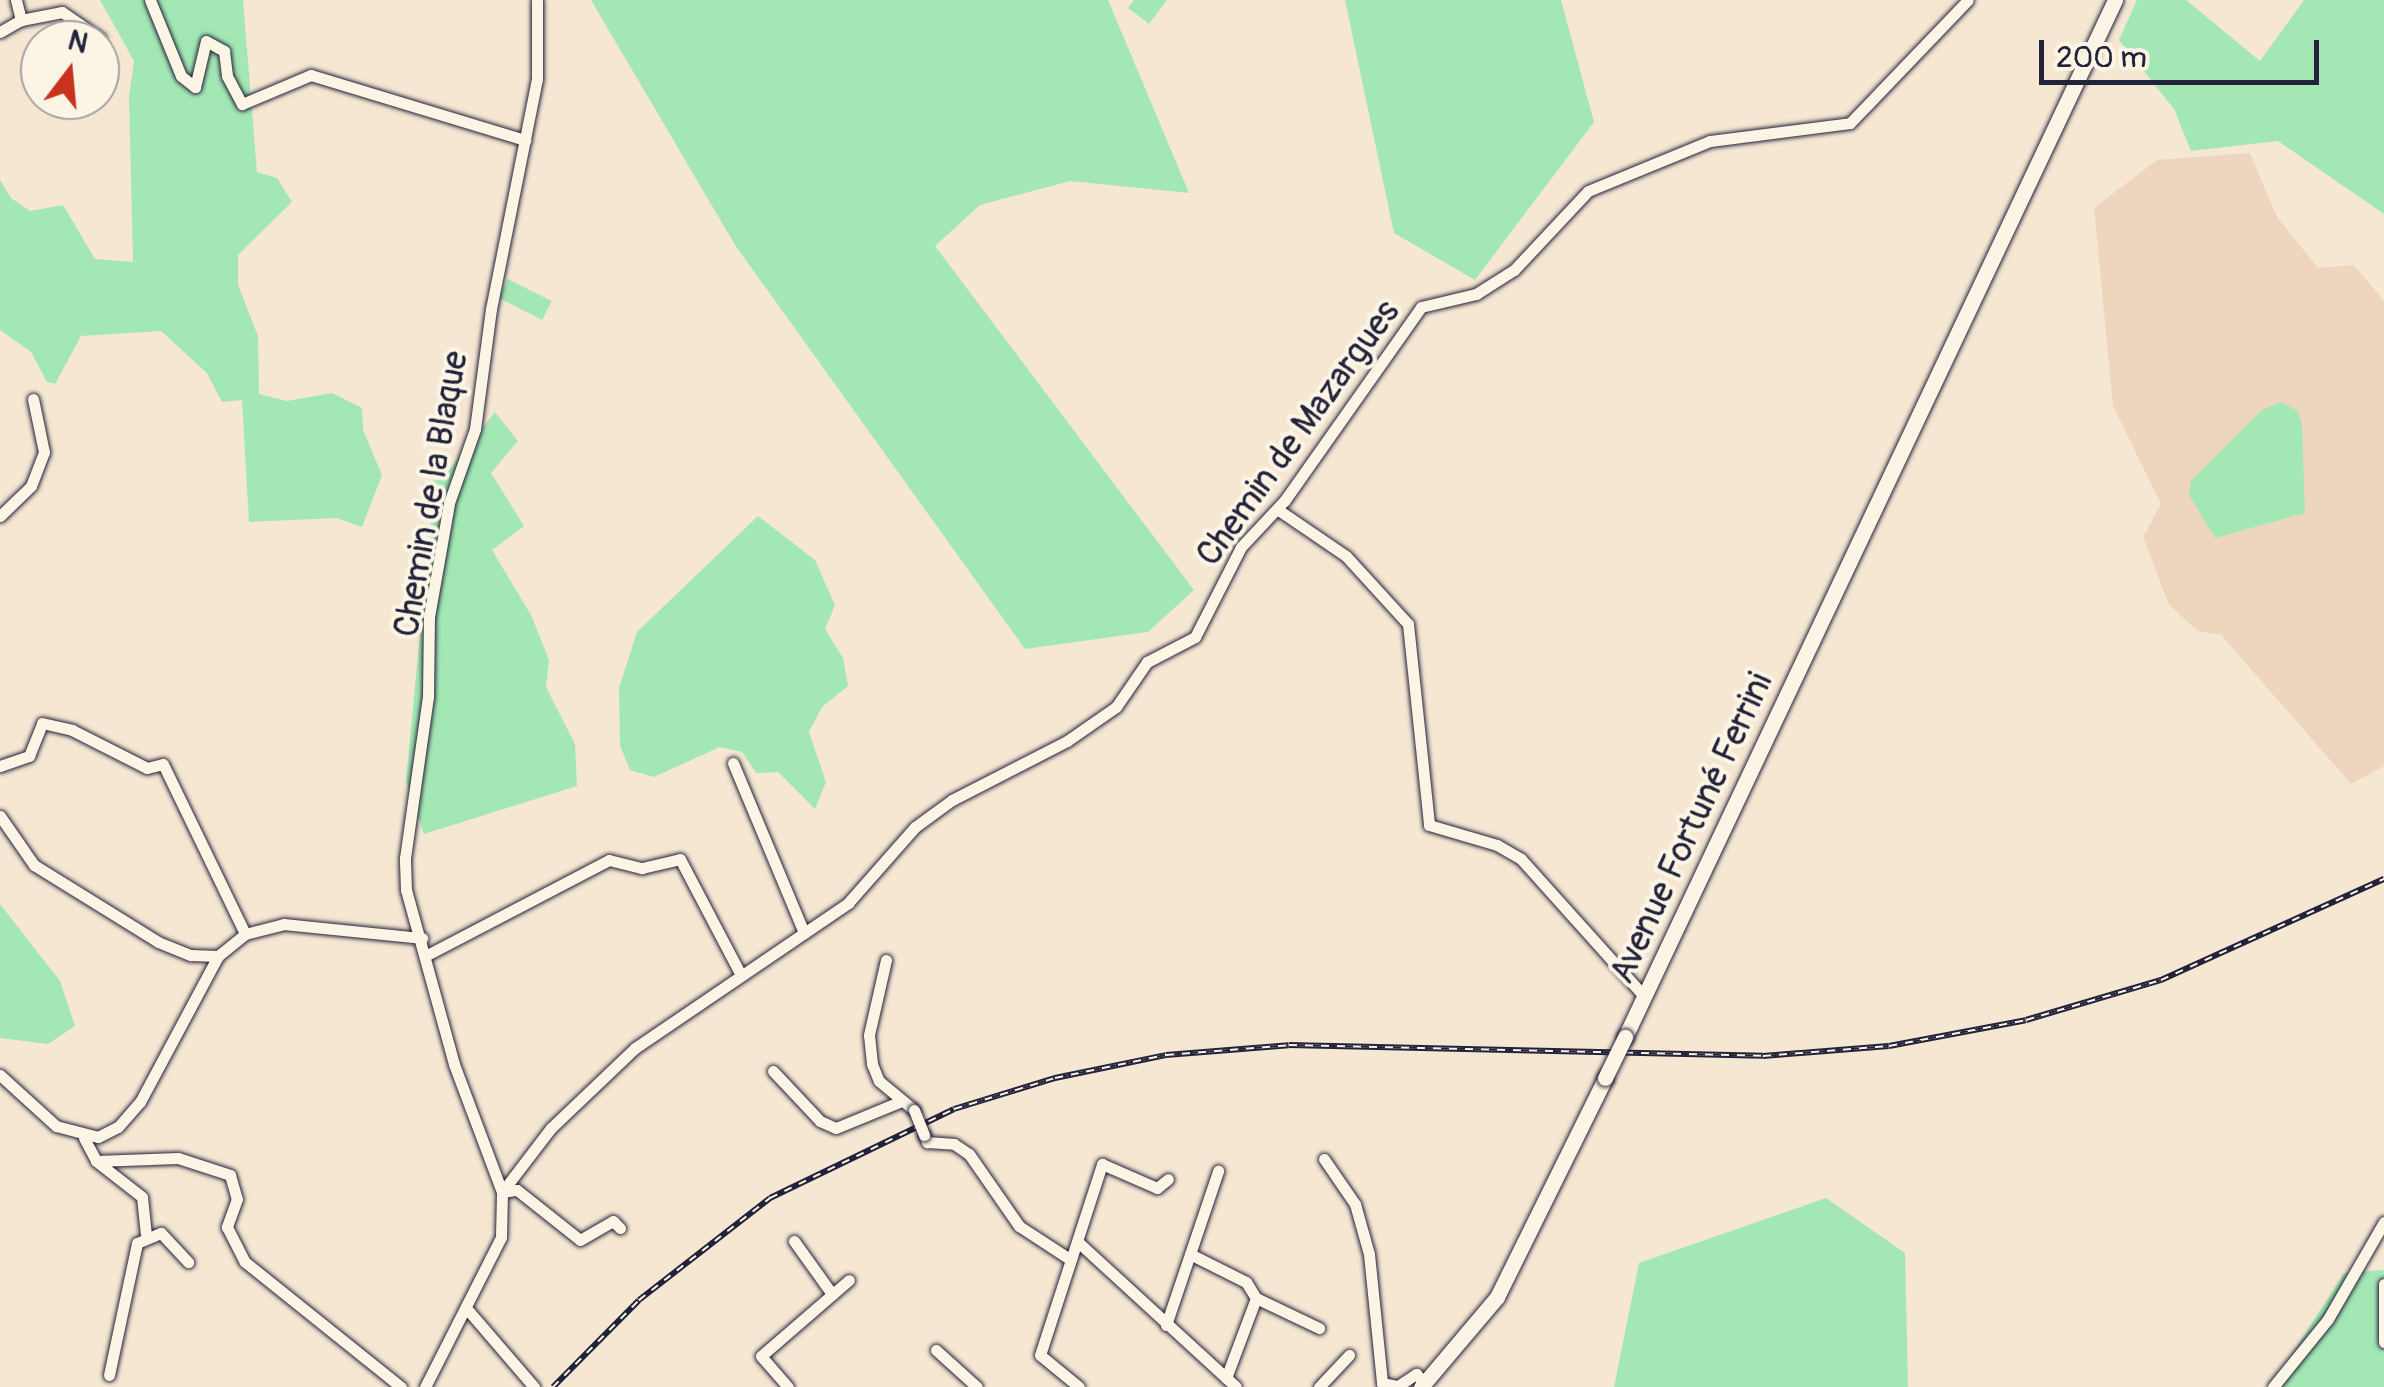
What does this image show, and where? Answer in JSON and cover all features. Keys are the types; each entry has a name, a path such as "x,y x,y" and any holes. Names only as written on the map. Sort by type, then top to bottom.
{"main road":[{"name":"Avenue Fortuné Ferrini","path":"1423,1385 1497,1297 1990,277 2115,0"},
{"name":"Avenue Fortuné Ferrini","path":"1990,277 2036,194 2124,0"}],"street":[{"path":"16,0 21,20 62,12 74,20"},
{"path":"150,0 181,76 194,87 206,41 224,52 242,104 311,75 525,140"},
{"name":"Chemin de la Blaque","path":"425,1387 501,1237 502,1192 454,1064 406,890 406,858 428,697 428,616 450,503 475,429 491,309 537,79 538,0"},
{"name":"Chemin de Mazargues","path":"502,1192 551,1128 635,1048 848,903 915,826 1067,741 1116,707 1147,662 1195,636 1241,547 1277,509 1421,307 1476,294 1514,270 1588,191 1710,141 1850,123 1968,0"},
{"path":"0,516 32,486 44,452 33,400"},
{"path":"1277,509 1346,556 1408,624 1429,825 1497,845 1521,859 1644,996"},
{"path":"0,766 30,756 42,723 72,730 147,768 163,764 245,934"},
{"path":"733,763 804,934"},
{"path":"0,816 34,865 158,942 191,955 218,956"},
{"path":"427,955 608,860 642,868 680,860 740,976"},
{"path":"84,1138 118,1127 140,1102 218,956 245,934 284,924 422,938"},
{"path":"886,960 869,1035 879,1081 899,1102"},
{"path":"774,1071 820,1120 836,1128 899,1102 910,1102 927,1142 954,1144 969,1154 1019,1226 1071,1260"},
{"path":"0,1076 56,1126 84,1138 96,1161 142,1197 146,1234 130,1261 109,1375"},
{"path":"96,1161 178,1158 230,1176 237,1199 230,1241 245,1262 401,1387"},
{"path":"1324,1159 1355,1204 1368,1254 1382,1383 1398,1386 1416,1374 1423,1385"},
{"path":"1079,1387 1040,1355 1102,1164 1157,1188 1168,1179"},
{"path":"1166,1325 1218,1171"},
{"path":"502,1192 517,1190 580,1240 613,1221 620,1228"},
{"path":"2273,1387 2328,1319 2384,1222"},
{"path":"146,1234 161,1233 188,1262"},
{"path":"794,1241 832,1294"},
{"path":"1078,1242 1231,1382 1256,1298"},
{"path":"1190,1254 1246,1282 1256,1298 1319,1328"},
{"path":"788,1387 761,1356 849,1280"},
{"path":"2384,1284 2384,1342"},
{"path":"467,1309 534,1387"},
{"path":"936,1350 977,1387"},
{"path":"1319,1387 1350,1354"}],"shaded area":[{"path":"2250,153 2277,217 2318,268 2354,265 2384,301 2384,766 2351,784 2221,635 2198,631 2169,605 2143,537 2161,504 2113,406 2094,208 2157,160"}],"green space":[{"path":"100,0 243,0 257,172 277,178 292,202 238,255 238,285 258,336 259,394 287,401 332,393 362,408 363,430 382,475 362,527 336,518 249,522 242,400 222,402 207,373 161,331 81,336 55,384 47,382 31,352 0,330 0,180 11,198 30,211 63,205 95,259 133,262 129,97 134,61 120,36 120,20 111,20"},
{"path":"591,0 1108,0 1189,193 1070,181 980,205 935,246 1194,590 1148,632 1025,649 735,245"},
{"path":"1134,0 1167,0 1149,24 1128,8"},
{"path":"1345,0 1561,0 1594,122 1475,280 1394,233"},
{"path":"2137,0 2186,0 2260,61 2304,0 2384,0 2384,214 2278,141 2191,151 2174,109 2119,40"},
{"path":"508,279 552,301 542,320 498,298"},
{"path":"2281,402 2298,411 2302,426 2305,513 2215,538 2189,495 2191,481 2262,410"},
{"path":"495,412 518,441 491,473 524,526 492,550 531,615 549,660 546,687 575,744 577,786 424,834 406,781 431,518 422,483 442,479"},
{"path":"758,516 815,560 835,605 825,629 843,658 848,686 822,707 809,732 826,782 815,809 778,772 756,773 742,752 720,747 654,777 630,770 620,746 619,688 637,632"},
{"path":"0,904 60,981 75,1026 48,1044 0,1038"},
{"path":"1826,1198 1905,1253 1908,1387 1614,1387 1639,1263"},
{"path":"2384,1270 2384,1387 2271,1387 2344,1273"}],"railway":[{"path":"553,1387 639,1300 770,1198 954,1109 1055,1078 1166,1055 1289,1045 1763,1056 1889,1046 2026,1020 2161,980 2384,879"}]}
